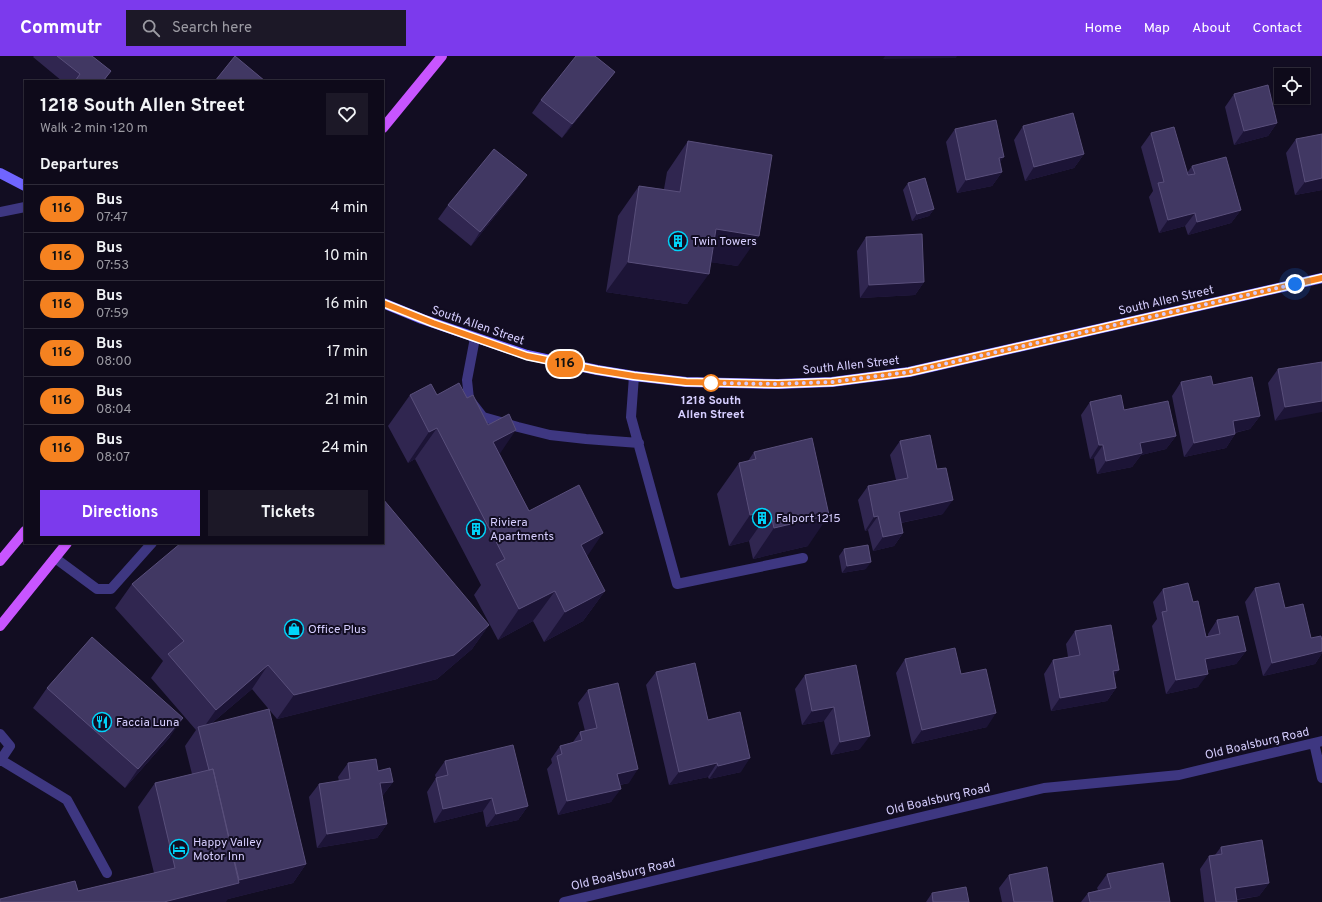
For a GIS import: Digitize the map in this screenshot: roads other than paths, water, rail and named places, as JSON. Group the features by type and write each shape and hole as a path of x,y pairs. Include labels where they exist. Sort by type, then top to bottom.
{"main road":[{"path":"384,127 442,56"},
{"path":"0,562 24,532"},
{"path":"0,626 66,544"}],"street":[{"path":"0,173 24,185"},
{"path":"0,212 24,208"},
{"name":"South Allen Street","path":"384,303 527,356 597,370 686,382 778,384 832,382 909,372 1322,278"},
{"path":"475,338 467,380 469,399 483,417 550,435 639,443"},
{"path":"634,376 631,417 677,584 804,558"},
{"path":"54,558 97,589 111,589 151,544"},
{"path":"0,734 10,746 0,760 67,800 107,873"},
{"path":"1318,742 1322,778"},
{"name":"Old Boalsburg Road","path":"564,902 1044,788 1179,775 1318,742"}],"place":[{"name":"Twin Towers","path":"678,241"},
{"name":"1218 South Allen Street","path":"711,383"},
{"name":"Falport 1215","path":"762,518"},
{"name":"Riviera Apartments","path":"476,529"},
{"name":"Office Plus","path":"294,629"},
{"name":"Faccia Luna","path":"102,722"},
{"name":"Happy Valley Motor Inn","path":"179,849"}]}
